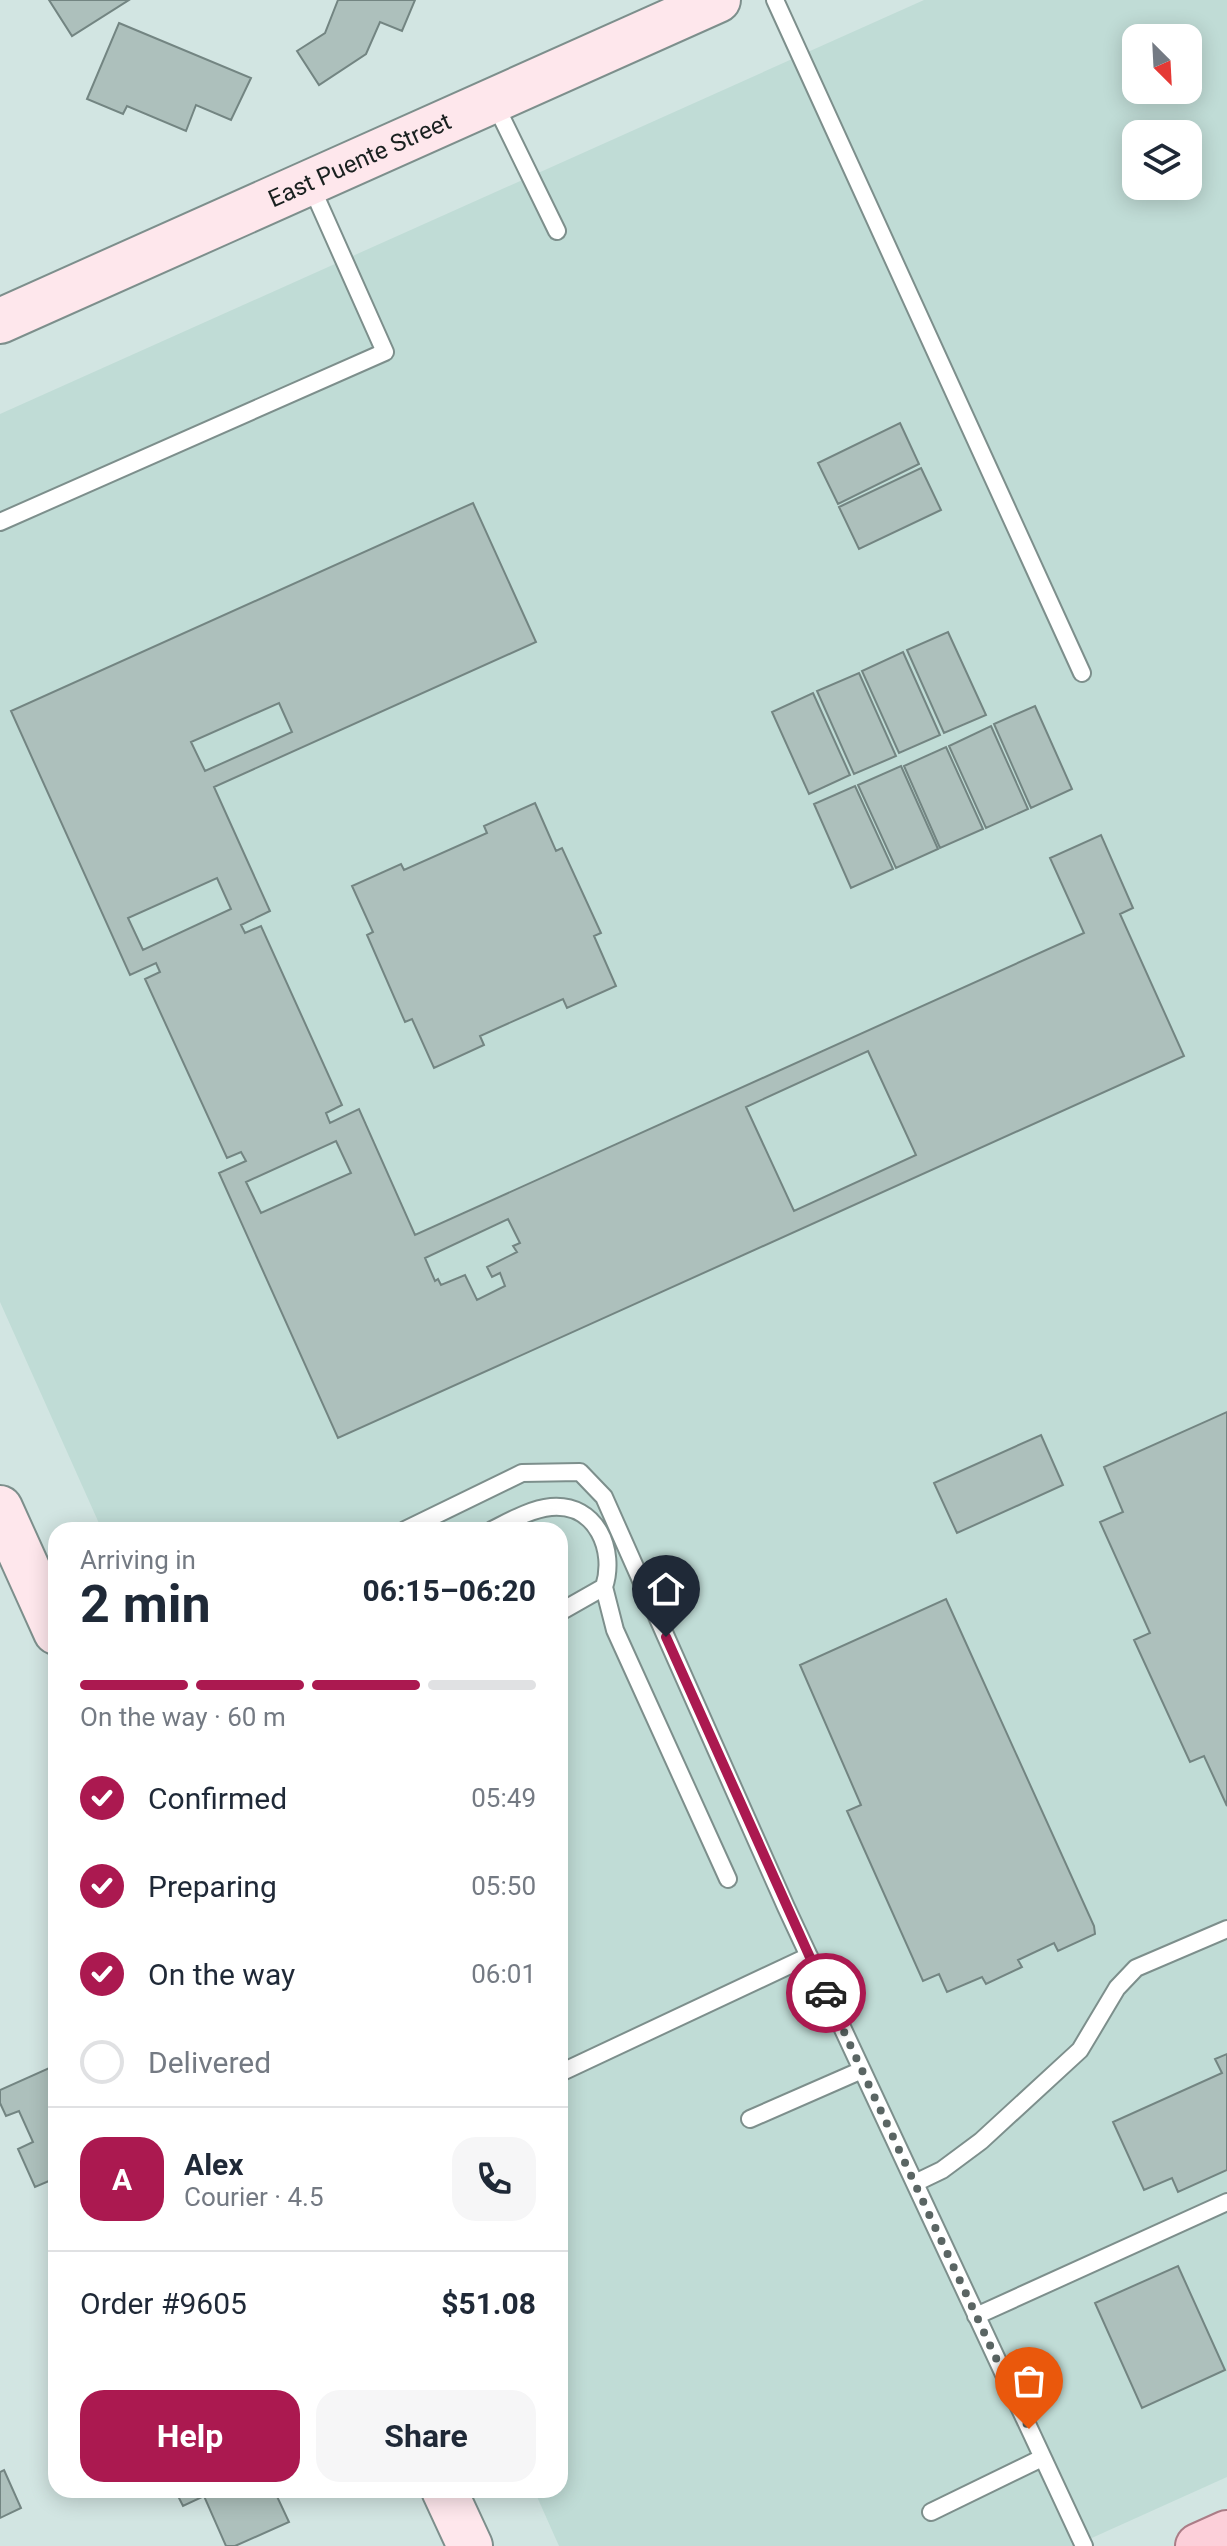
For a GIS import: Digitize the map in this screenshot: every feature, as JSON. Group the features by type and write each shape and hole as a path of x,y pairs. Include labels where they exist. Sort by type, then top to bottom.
{"main road":[{"path":"1198,2546 1227,2533"}],"street":[{"name":"East Puente Street","path":"0,321 718,0"},
{"path":"0,1508 48,1614"},
{"path":"448,2498 470,2546"}],"lane":[{"path":"775,0 1082,673"},
{"path":"493,101 557,231"},
{"path":"0,522 385,352 309,183"},
{"path":"421,1522 522,1473 580,1472 604,1497 809,1956 1084,2546"},
{"path":"513,1522 551,1507 570,1508 596,1525 609,1550 610,1567 604,1587 615,1630 728,1879"},
{"path":"568,1607 604,1587"},
{"path":"915,2183 942,2170 981,2141 1080,2050 1117,1988 1136,1968 1227,1929"},
{"path":"568,2069 809,1956"},
{"path":"750,2119 862,2070"},
{"path":"976,2316 1227,2202"},
{"path":"931,2512 1042,2458"}],"shaded area":[{"path":"924,0 1227,0 1227,2477 1074,2546 559,2546 538,2498 568,2498 568,1522 98,1522 0,1302 0,414"}],"building":[{"path":"49,0 129,0 72,36"},
{"path":"338,0 415,0 402,31 380,22 366,54 319,85 297,51 325,33"},
{"path":"119,23 251,78 231,120 196,105 186,131 127,106 123,114 87,99"},
{"path":"900,423 919,464 838,504 818,463"},
{"path":"921,468 941,510 859,549 839,507"},
{"path":"473,503 536,642 214,787 270,911 241,925 245,933 261,926 342,1105 326,1113 330,1123 359,1109 415,1235 1084,933 1050,858 1101,835 1133,908 1120,914 1184,1056 338,1438 219,1173 246,1161 241,1152 227,1158 145,979 160,972 156,963 130,975 11,711","holes":["279,703 292,732 205,771 191,742","217,878 231,909 143,950 128,918","868,1051 916,1155 794,1211 746,1107","336,1141 351,1173 261,1213 246,1182","508,1219 520,1243 513,1246 517,1252 487,1267 492,1277 500,1273 505,1286 477,1300 465,1275 441,1285 438,1279 435,1281 425,1258"]},
{"path":"948,632 986,715 944,733 907,650"},
{"path":"903,652 940,735 899,753 862,671"},
{"path":"859,673 896,756 854,774 817,691"},
{"path":"813,693 850,775 809,794 772,712"},
{"path":"1035,706 1072,789 1031,808 994,724"},
{"path":"991,726 1028,809 986,828 949,746"},
{"path":"946,747 983,829 940,848 904,766"},
{"path":"901,766 938,849 896,868 858,785"},
{"path":"855,786 893,869 851,888 814,804"},
{"path":"535,803 556,851 562,848 601,933 594,936 616,986 567,1008 563,999 480,1036 484,1045 434,1068 412,1019 405,1022 367,935 373,932 352,886 401,864 404,870 487,833 484,826"},
{"path":"1227,1412 1227,1806 1204,1756 1190,1762 1134,1640 1150,1633 1100,1522 1123,1512 1104,1467"},
{"path":"1041,1435 1063,1485 957,1533 934,1483"},
{"path":"946,1599 1095,1934 1058,1951 1054,1943 1018,1960 1022,1967 986,1984 982,1977 947,1992 939,1974 923,1981 847,1811 861,1805 800,1665"},
{"path":"1227,2054 1227,2170 1178,2192 1172,2178 1144,2190 1113,2122 1222,2073 1215,2059"},
{"path":"48,2069 48,2181 35,2187 18,2149 33,2142 19,2111 6,2116 0,2103 0,2090"},
{"path":"1178,2266 1225,2370 1142,2408 1095,2303"},
{"path":"4,2470 21,2508 0,2518 0,2472"},
{"path":"179,2498 200,2498 183,2506"},
{"path":"205,2498 278,2498 289,2522 235,2546 226,2546"}],"way so far":[{"path":"826,1993 1029,2429"}],"route":[{"path":"666,1637 826,1993"}]}
